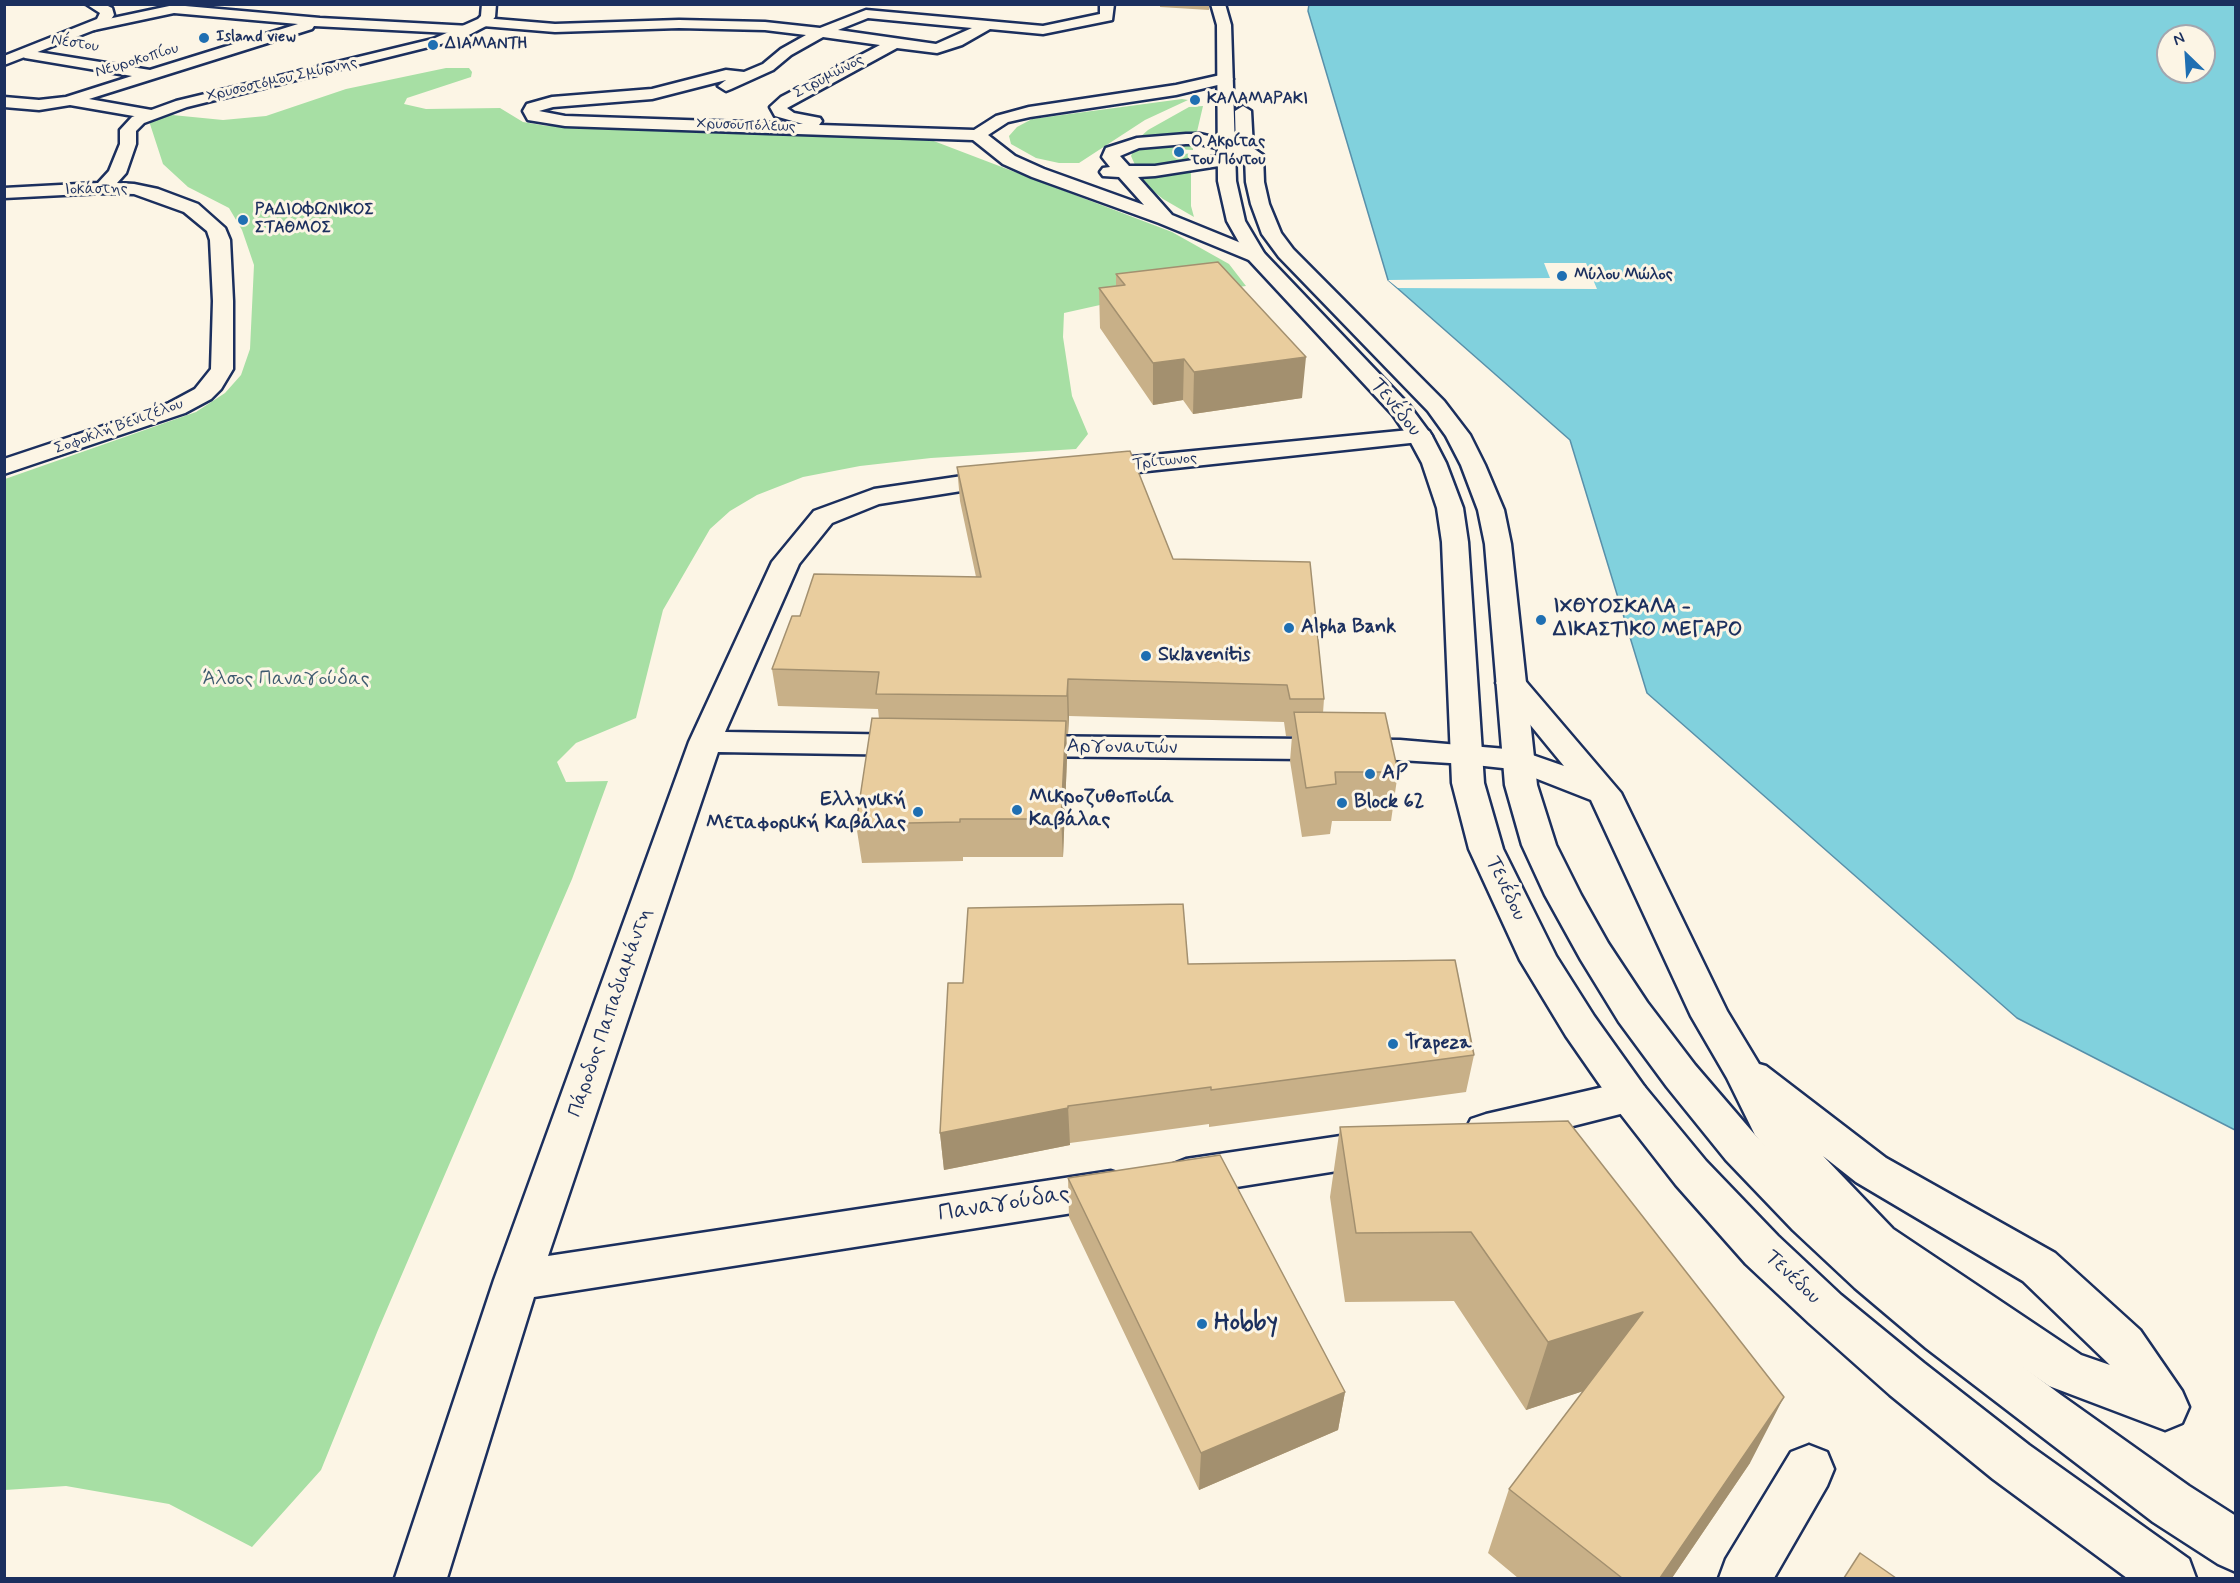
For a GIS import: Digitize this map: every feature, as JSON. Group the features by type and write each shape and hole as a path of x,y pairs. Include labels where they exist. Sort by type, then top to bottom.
{"street":[{"path":"92,4 102,8 108,15 94,26"},
{"path":"4,61 21,48 52,44 94,26 188,4"},
{"path":"174,9 320,22 483,17 581,28 649,24 717,24 821,32 893,44 944,48 986,26 1042,30 1107,17 1107,4"},
{"name":"Τενέδου","path":"1218,4 1224,25 1229,193 1236,221 1256,256 1401,410 1420,436 1434,463 1450,508 1455,542 1468,783 1486,849 1539,960 1580,1026 1630,1097 1691,1173 1762,1250 1825,1309 1907,1379 2011,1462 2126,1549 2170,1578"},
{"path":"483,17 506,9"},
{"name":"Στρυμώνος","path":"706,96 768,68 786,52 821,32 866,14 986,26"},
{"name":"Χρυσοστόμου Σμύρνης","path":"103,188 117,173 124,159 128,130 138,120 151,114 237,90 416,48 456,36 483,17"},
{"name":"Νευροκοπίου","path":"68,101 320,22"},
{"name":"Στρυμώνος","path":"893,44 787,100 778,107 781,113 790,117 898,125 916,127 928,132"},
{"name":"Νέστου","path":"21,48 155,75"},
{"name":"Χρυσουπόλεως","path":"744,77 726,75 652,94 562,100 533,106 531,111 534,117 545,120 977,135"},
{"path":"1225,79 1176,90 1029,112 1002,119 977,135 1009,160 1038,173 1166,219 1256,256"},
{"name":"Τενέδου","path":"1242,90 1250,153 1264,218 1286,253 1436,406 1458,435 1473,465 1491,510 1498,543 1521,785 1539,845 1594,951 1633,1012 1681,1076 1741,1148 1808,1217 1942,1333 2044,1412 2171,1504 2235,1546"},
{"path":"538,94 562,100"},
{"path":"9,104 54,104 68,101 151,114"},
{"path":"687,110 729,125"},
{"path":"1166,219 1111,157 1112,152 1122,147 1178,139 1200,139 1226,152"},
{"path":"1038,173 1155,171 1226,152 1250,153"},
{"name":"Ιοκάστης","path":"4,193 103,188 134,189 152,193 191,208 215,228 222,252 222,369"},
{"name":"Σοφοκλή Βενιζέλου","path":"4,467 177,408 202,394 213,384 222,369"},
{"name":"Τρίτωνος","path":"1068,471 1420,436"},
{"name":"Πάροδος Παπαδιαμάντη","path":"421,1578 517,1280 705,742 786,562 823,517 874,497 1021,476"},
{"path":"1511,683 1604,793 1710,1016 1743,1071 1770,1123 1817,1179 1877,1242 2066,1371 2165,1407 2123,1345 2039,1267 1871,1170 1743,1071"},
{"path":"705,742 942,745"},
{"name":"Αργοναυτών","path":"990,746 1400,750 1466,754 1518,760 1604,793"},
{"name":"Παναγούδας","path":"517,1280 1499,1129 1630,1097"},
{"path":"1744,1578 1809,1469"}],"green space":[{"name":"Άλσος Παναγούδας","path":"446,68 469,68 472,72 471,77 407,98 404,104 426,109 500,108 523,122 547,126 918,135 1172,232 1229,264 1246,286 1100,305 1064,313 1063,337 1072,396 1088,434 1076,449 931,458 860,466 803,477 757,495 730,511 710,529 663,610 636,718 576,743 557,762 566,782 608,781 572,879 378,1330 321,1470 252,1547 169,1504 66,1486 5,1490 5,479 196,412 225,393 241,375 250,349 254,265 242,230 229,208 188,187 163,164 149,121 162,114 223,120 266,116 346,89"},
{"path":"1188,100 1145,120 1079,163 1059,163 1036,158 1011,144 1009,136 1017,127 1032,119"},
{"path":"1203,106 1196,136 1178,134 1139,138 1148,130 1189,107"},
{"path":"1160,144 1193,144 1193,150 1173,149 1175,155 1193,153 1194,160 1136,167 1131,156 1133,151"},
{"path":"1191,170 1191,206 1194,217 1163,199 1132,174"}],"water":[{"path":"1309,4 2235,5 2235,1130 2017,1018 1647,693 1570,440 1388,280 1308,11"}],"pier":[{"path":"1544,263 1586,263 1597,289 1398,288 1388,280 1550,278"}],"building":[{"path":"1218,262 1306,357 1194,372 1184,359 1153,363 1099,288 1125,285 1116,274"},
{"path":"1130,451 1173,559 1310,562 1324,699 1290,699 1287,685 1068,679 1067,696 876,694 879,672 772,669 792,616 800,616 814,574 981,577 957,467"},
{"path":"1294,712 1385,713 1398,772 1335,772 1336,784 1306,788"},
{"path":"872,718 1066,721 1061,819 960,819 960,822 856,824"},
{"path":"1183,904 1188,964 1455,960 1474,1055 1211,1090 1211,1087 1068,1106 1068,1108 940,1133 948,983 963,983 968,908"},
{"path":"1568,1121 1784,1397 1660,1578 1622,1578 1509,1489 1643,1312 1548,1342 1471,1232 1356,1233 1340,1127"},
{"name":"Hobby","path":"1220,1155 1345,1392 1201,1453 1068,1178"},
{"path":"1860,1553 1896,1578 1844,1578"}],"place":[{"name":"Island view","path":"204,38"},
{"name":"ΔΙΑΜΑΝΤΗ","path":"433,45"},
{"name":"ΚΑΛΑΜΑΡΑΚΙ","path":"1195,100"},
{"name":"Ο Ακρίτας του Πόντου","path":"1179,152"},
{"name":"ΡΑΔΙΟΦΩΝΙΚΟΣ ΣΤΑΘΜΟΣ","path":"243,220"},
{"name":"Μύλου Μώλος","path":"1562,276"},
{"name":"ΙΧΘΥΟΣΚΑΛΑ - ΔΙΚΑΣΤΙΚΟ ΜΕΓΑΡΟ","path":"1541,620"},
{"name":"Alpha Bank","path":"1289,628"},
{"name":"Sklavenitis","path":"1146,656"},
{"name":"AP","path":"1370,774"},
{"name":"Block 62","path":"1342,803"},
{"name":"Μικροζυθοποιία Καβάλας","path":"1017,810"},
{"name":"Ελληνική Μεταφορική Καβάλας","path":"918,812"},
{"name":"Trapeza","path":"1393,1044"},
{"name":"Hobby","path":"1202,1324"}]}
